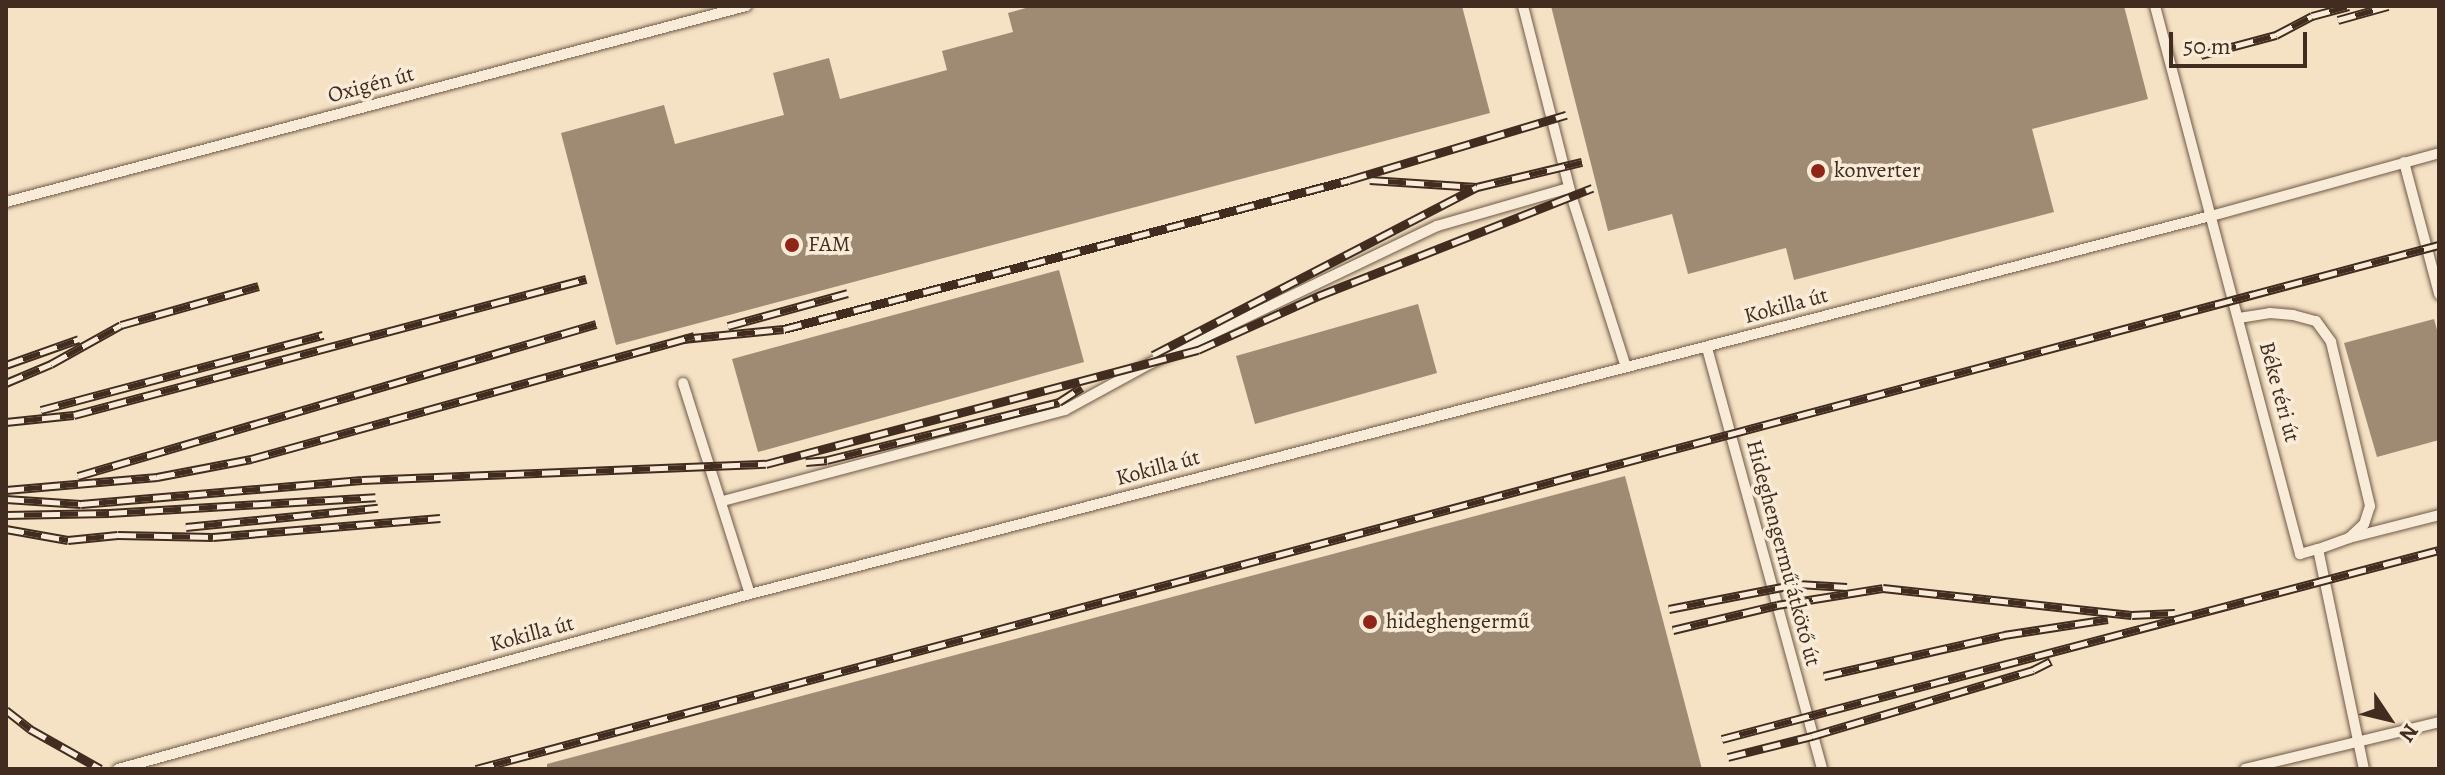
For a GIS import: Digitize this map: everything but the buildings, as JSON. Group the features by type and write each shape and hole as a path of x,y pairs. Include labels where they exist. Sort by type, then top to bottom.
{"lane":[{"name":"Oxigén út","path":"6,202 746,6"},
{"path":"1523,6 1569,188 1626,367"},
{"name":"Béke téri út","path":"2155,6 2300,554 2318,549"},
{"name":"Kokilla út","path":"118,769 750,594 1707,348 2439,153"},
{"path":"2404,162 2439,294"},
{"path":"723,501 1065,410 1151,363 1437,226 1569,188"},
{"path":"2239,318 2270,313 2316,321 2331,342 2370,506 2364,524 2349,538"},
{"name":"Hideghengermű átkötő út","path":"1707,348 1822,769"},
{"path":"683,383 723,501 750,594"},
{"path":"2364,769 2318,549 2439,515"},
{"path":"2245,769 2358,739 2439,722"}],"railway":[{"path":"2201,55 2276,35 2312,16 2349,6"},
{"path":"2338,20 2388,6"},
{"path":"683,339 784,329 1349,180 1566,115"},
{"path":"1370,180 1477,187 1582,162"},
{"path":"1153,355 1477,187"},
{"path":"6,499 81,504 362,480 766,464 1198,350 1318,296 1592,188"},
{"path":"476,769 2439,245"},
{"path":"6,422 74,415 586,279"},
{"path":"6,383 51,364 121,325 259,286"},
{"path":"728,326 848,293"},
{"path":"78,476 596,324"},
{"path":"41,410 323,335"},
{"path":"6,490 157,477 251,459 694,336"},
{"path":"6,365 79,339"},
{"path":"806,462 827,460 1059,402 1082,387"},
{"path":"6,515 109,513 376,497"},
{"path":"186,527 378,508"},
{"path":"6,529 68,540 118,535 213,537 440,518"},
{"path":"1722,739 2439,550"},
{"path":"1669,609 1798,584 1847,587"},
{"path":"1673,630 1777,605 1883,588 2132,615 2175,613"},
{"path":"1824,676 2004,635 2108,619"},
{"path":"1728,757 1812,736 2033,670 2051,661"},
{"path":"6,710 30,729 101,769"}],"place":[{"name":"konverter","path":"1818,171"},
{"name":"FAM","path":"792,245"},
{"name":"hideghengermű","path":"1370,622"}]}
